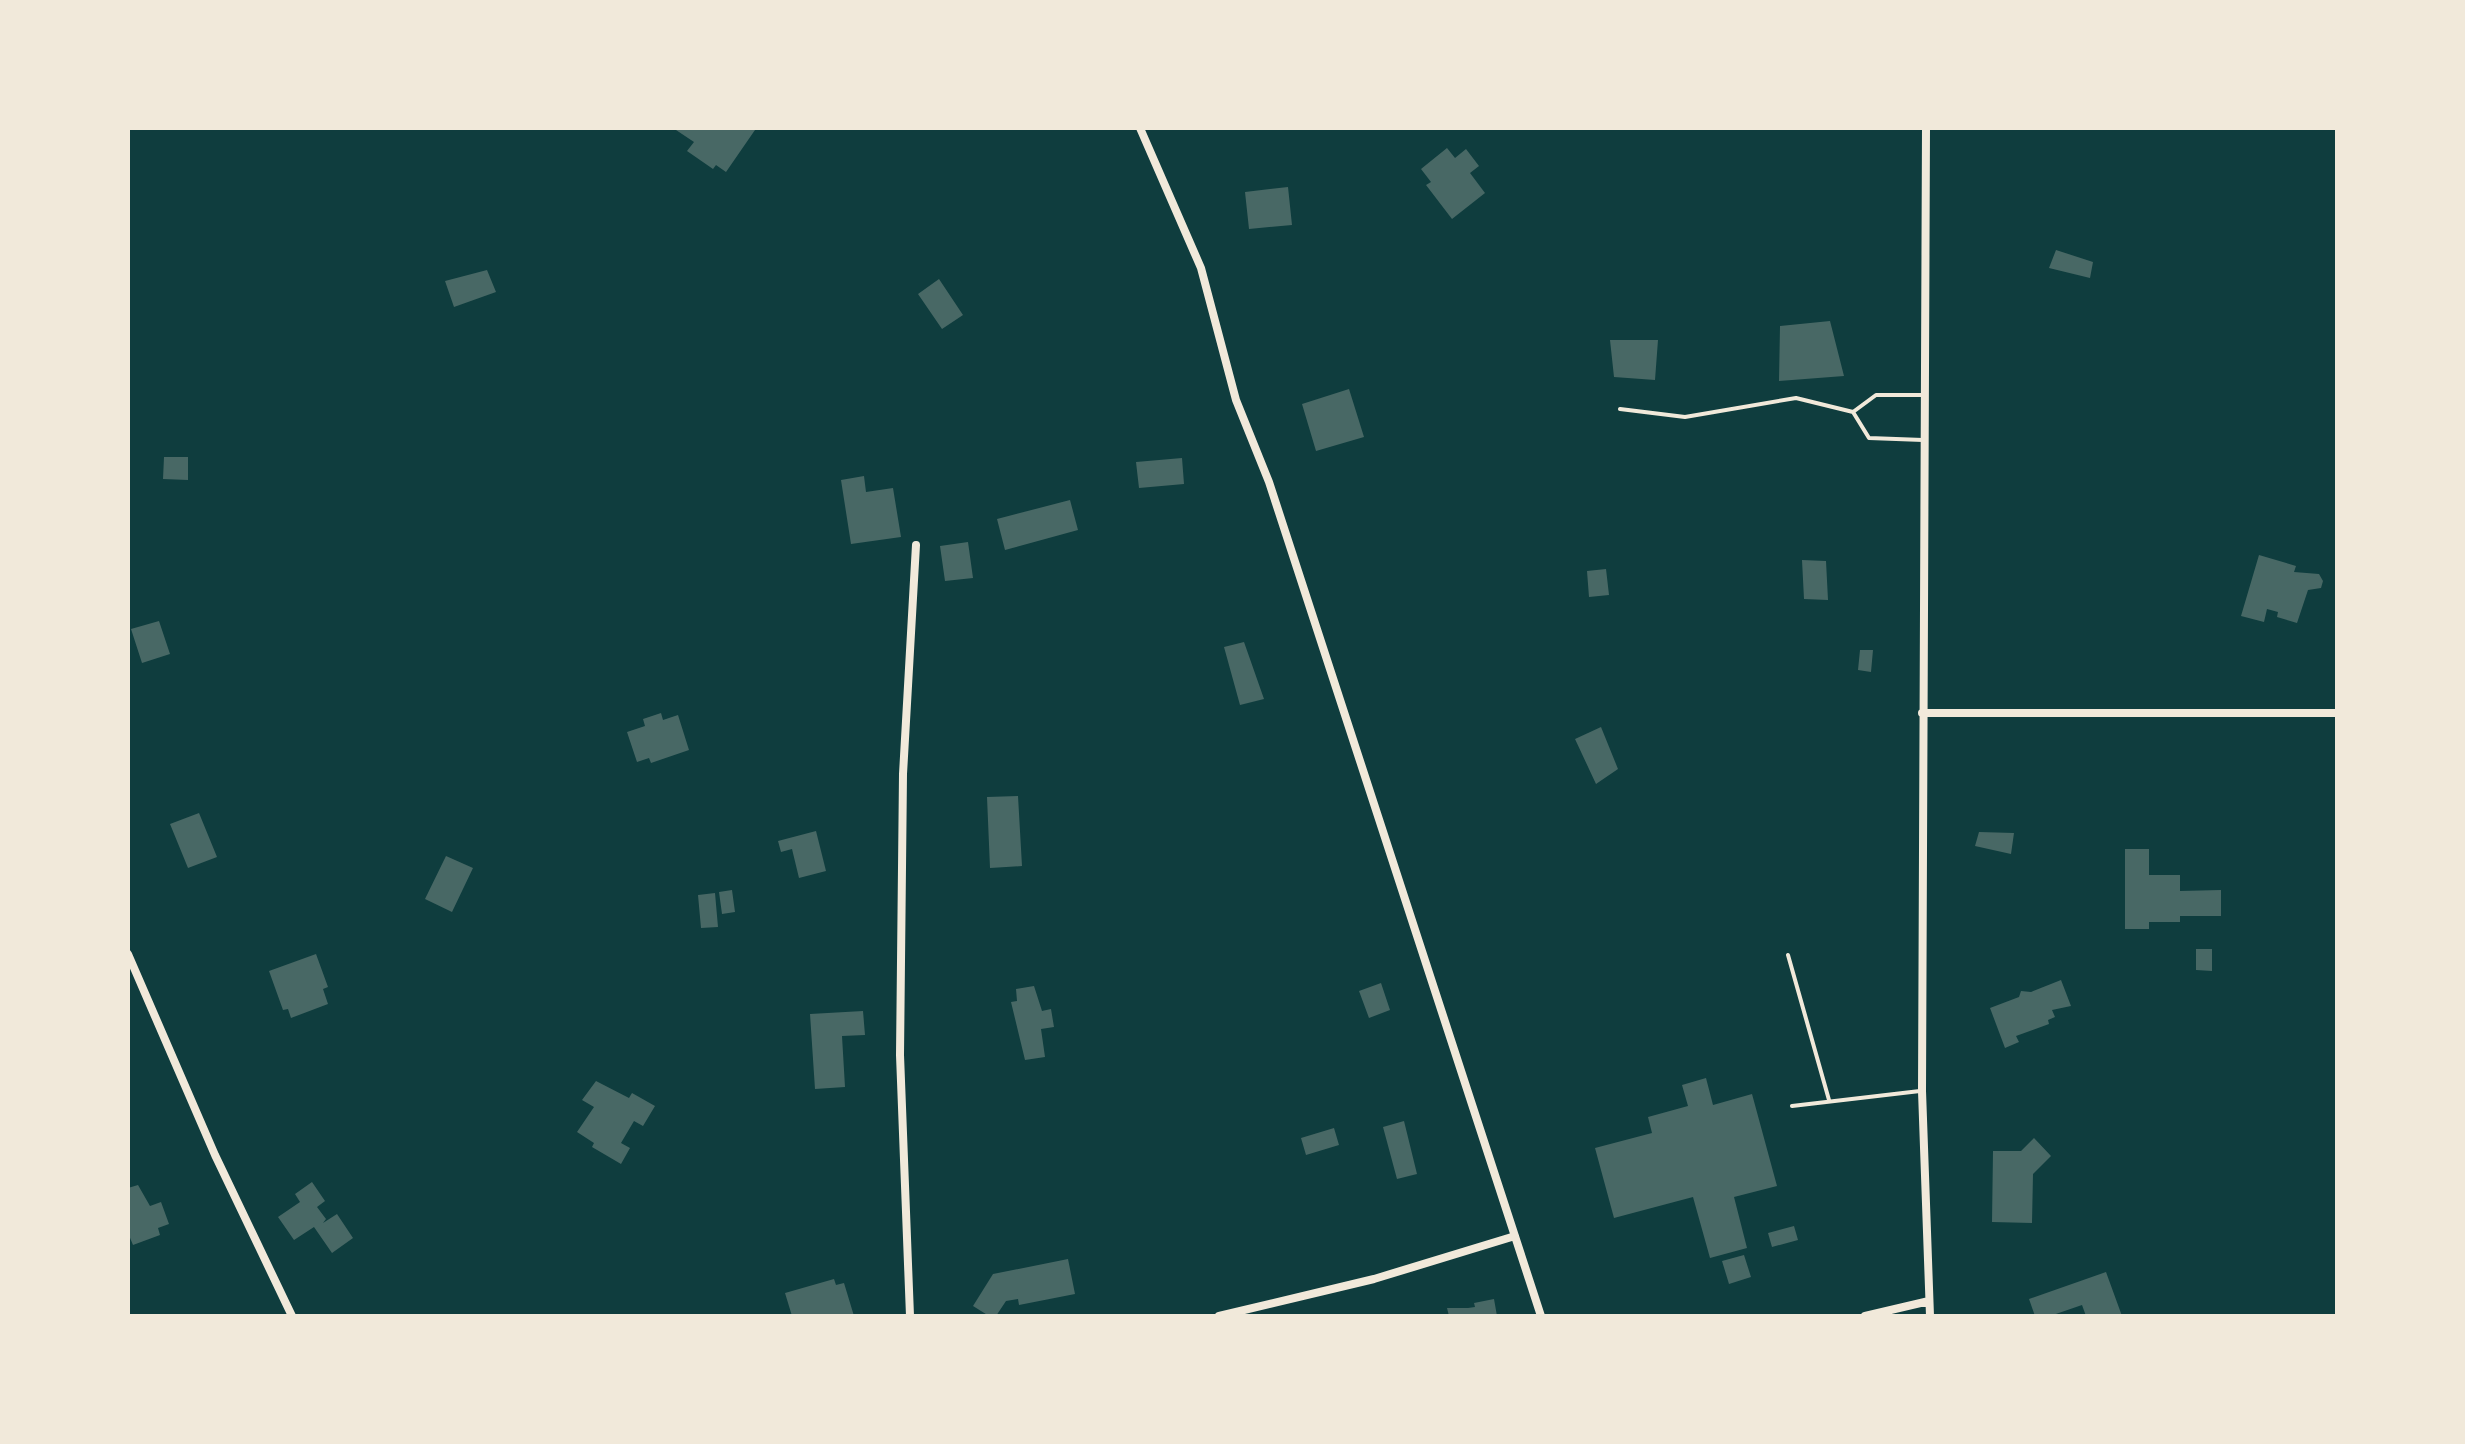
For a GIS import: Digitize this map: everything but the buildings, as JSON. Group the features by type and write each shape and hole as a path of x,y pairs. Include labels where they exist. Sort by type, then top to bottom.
{"street":[{"path":"1140,128 1201,268 1236,400 1269,482 1541,1316"},
{"path":"1926,128 1922,1091 1930,1316"},
{"path":"910,1316 900,1055 903,774 916,545"},
{"path":"1922,713 2337,713"},
{"path":"128,954 220,1168 292,1316"},
{"path":"1219,1316 1374,1279 1515,1236"},
{"path":"1865,1316 1929,1301"}],"lane":[{"path":"1853,412 1876,395 1925,395"},
{"path":"1620,409 1685,417 1796,398 1853,412 1869,438 1925,440"},
{"path":"1788,955 1829,1100"},
{"path":"1792,1106 1922,1091"}]}
